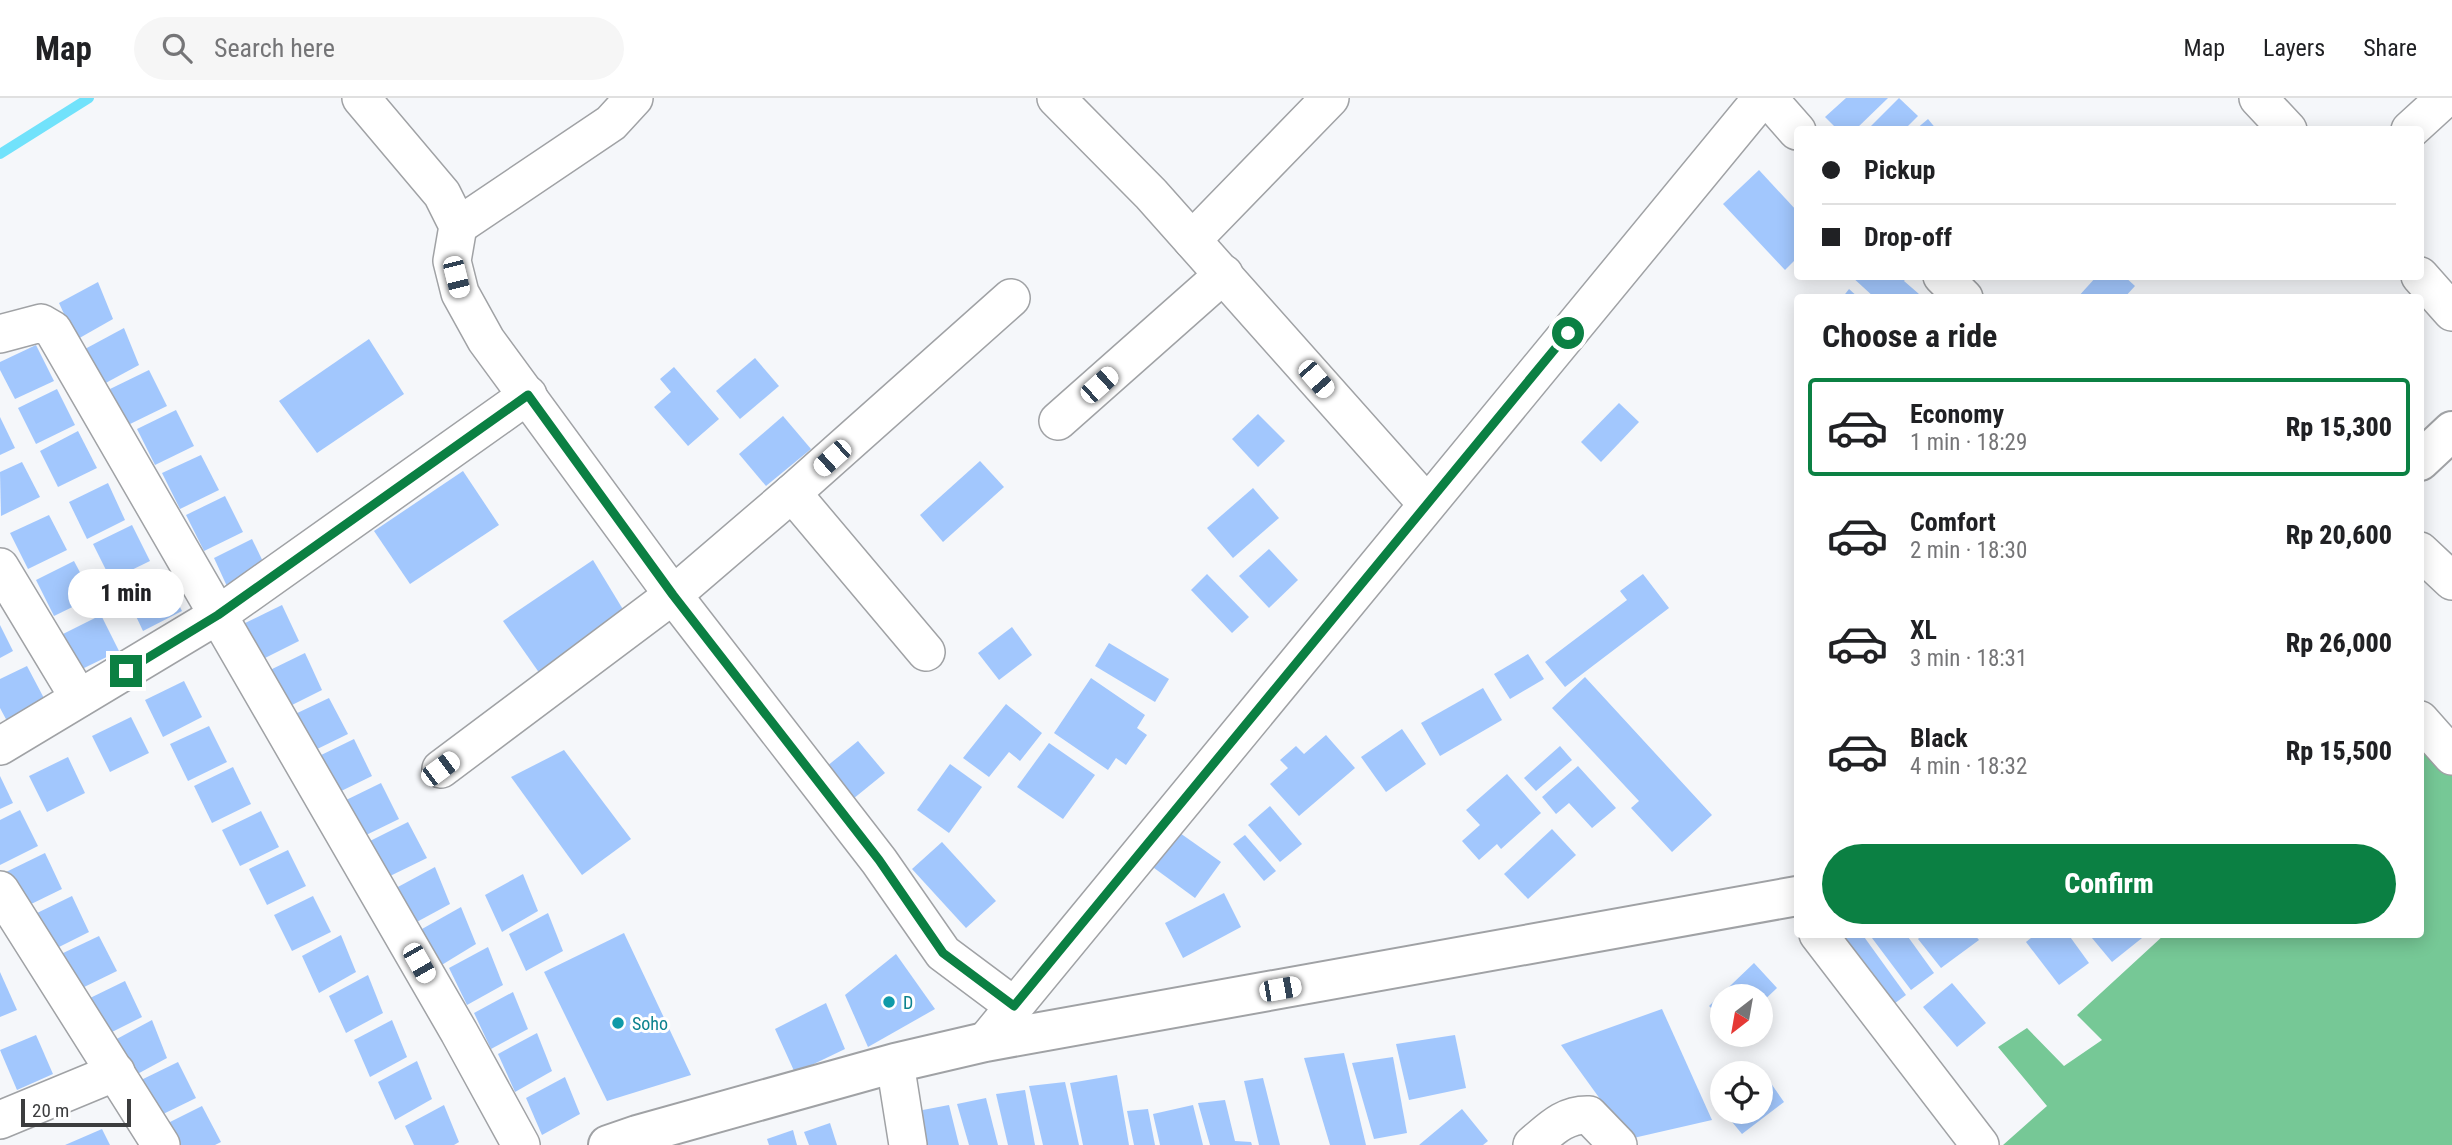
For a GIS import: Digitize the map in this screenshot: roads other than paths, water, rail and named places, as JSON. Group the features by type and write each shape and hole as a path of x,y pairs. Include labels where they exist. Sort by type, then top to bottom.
{"street":[{"path":"361,98 442,194 458,226 452,261 460,293 485,340 673,595 879,860 943,953 1014,1006"},
{"path":"458,226 611,123 634,98"},
{"path":"1056,98 1151,194 1427,504"},
{"path":"1192,240 1330,98"},
{"path":"985,1042 1765,98 1794,128"},
{"path":"2258,98 2284,126"},
{"path":"2414,126 2445,98"},
{"path":"1058,421 1224,274"},
{"path":"1946,280 1960,294"},
{"path":"2424,280 2452,312"},
{"path":"440,769 673,595 792,494 1010,298"},
{"path":"0,334 41,323 53,330 522,1145"},
{"path":"0,746 218,615 528,395"},
{"path":"2424,457 2452,431"},
{"path":"792,494 926,652"},
{"path":"2424,555 2452,581"},
{"path":"0,566 79,698"},
{"path":"2424,724 2452,755"},
{"path":"0,890 12,936 116,1072 161,1145"},
{"path":"608,1145 895,1063 985,1042 1794,900"},
{"path":"1821,938 1979,1145"},
{"path":"895,1063 908,1145"},
{"path":"0,1120 116,1072"},
{"path":"1532,1145 1564,1119 1575,1115 1589,1115 1618,1145"}],"waterway":[{"path":"0,154 89,98"}],"place":[{"name":"D","path":"889,1002"},
{"name":"Soho","path":"618,1023"}]}
